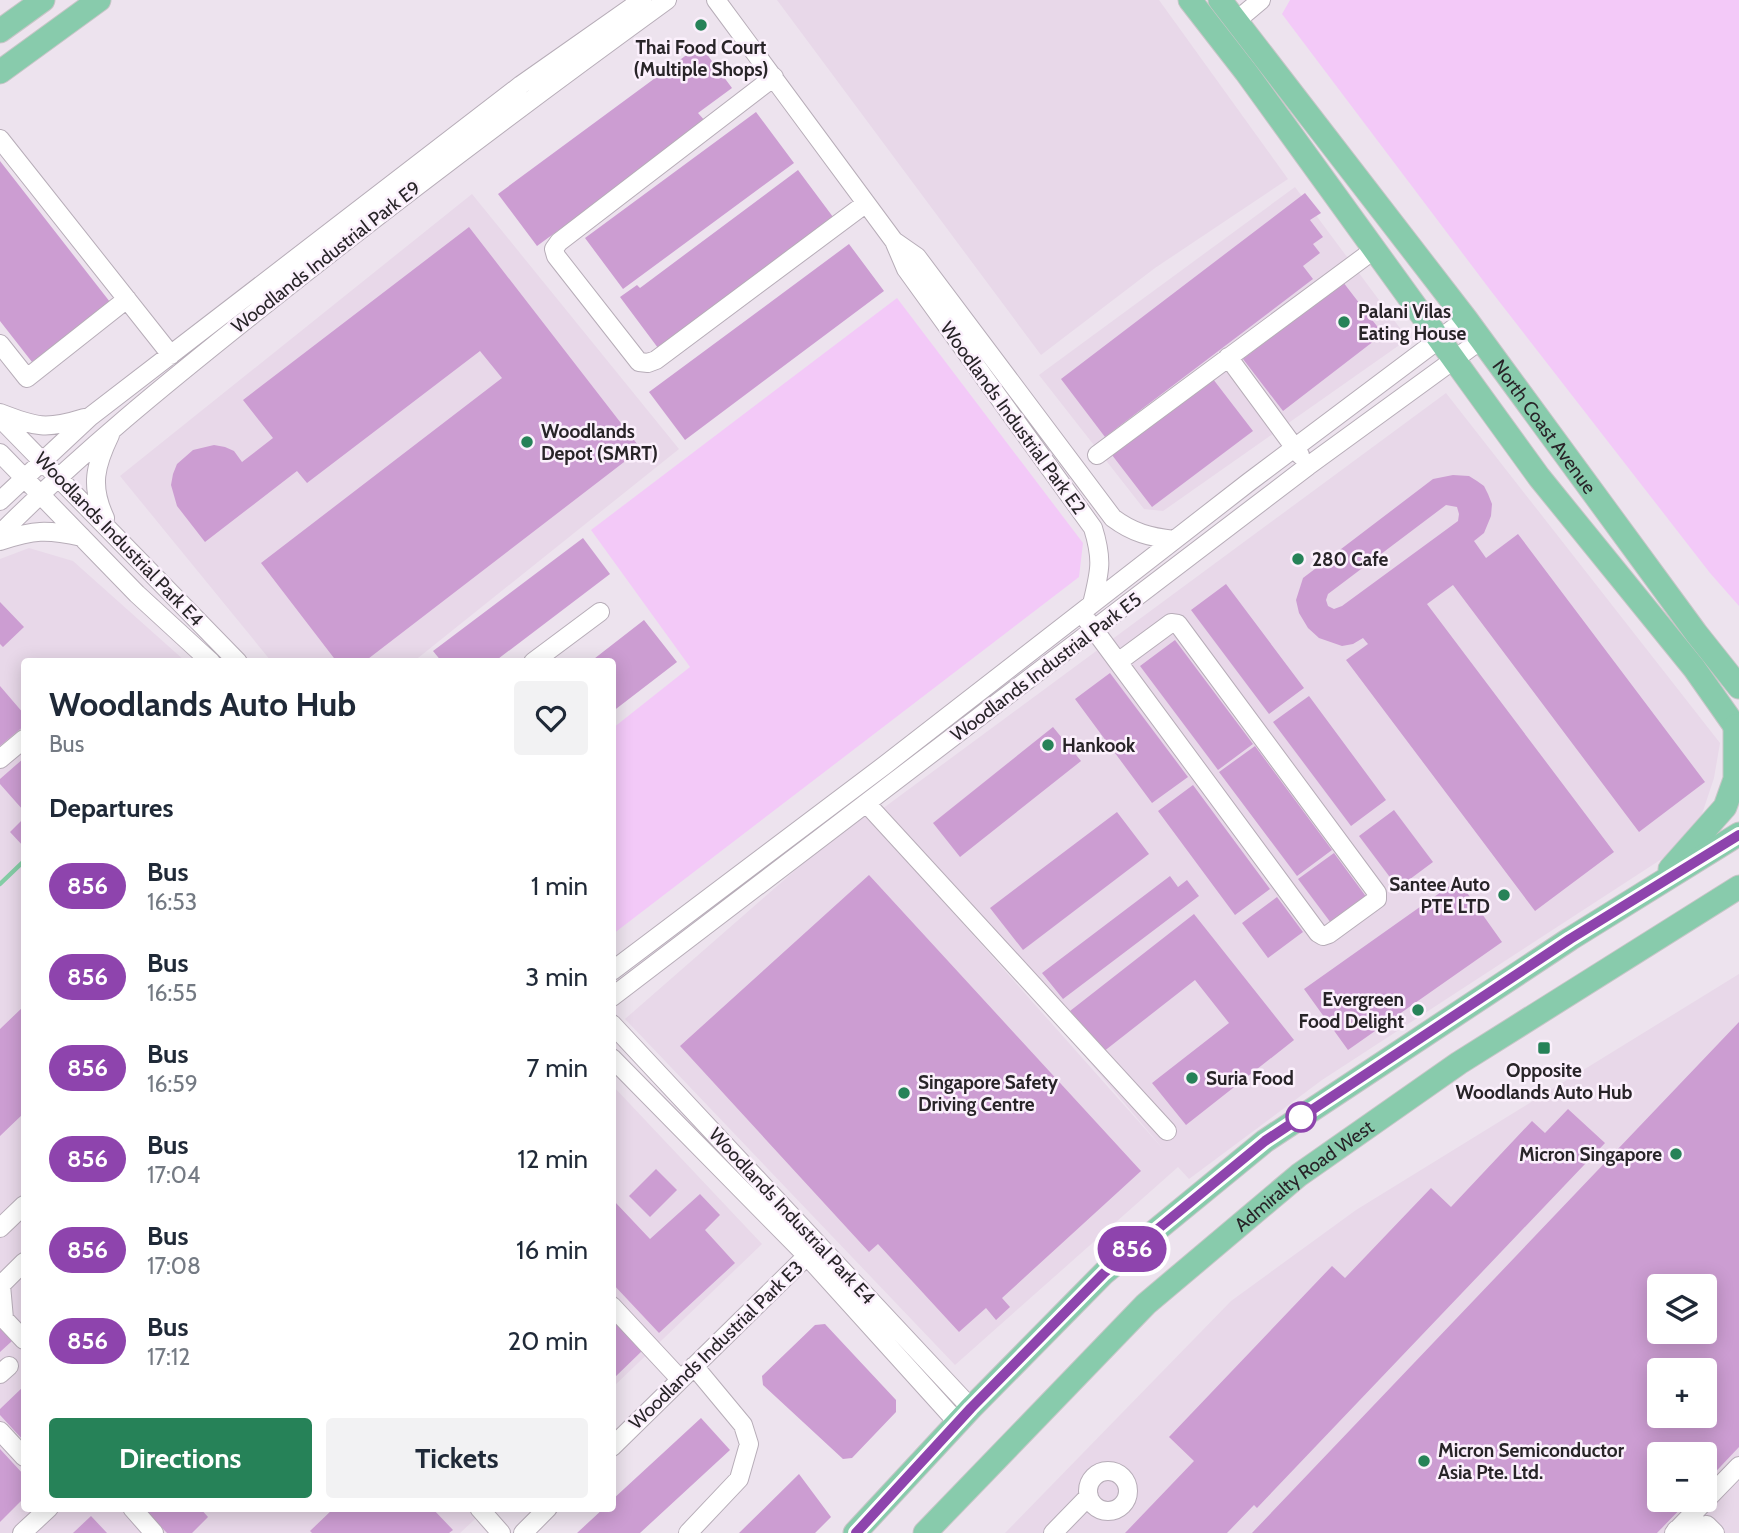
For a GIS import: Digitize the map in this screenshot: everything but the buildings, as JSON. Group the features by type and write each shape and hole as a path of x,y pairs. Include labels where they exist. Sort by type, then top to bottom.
{"main road":[{"path":"0,31 43,0"},
{"path":"0,72 99,0"},
{"name":"North Coast Avenue","path":"1189,0 1254,83 1539,477 1694,668 1737,729"},
{"name":"North Coast Avenue","path":"1220,0 1235,10 1696,633 1739,687"},
{"path":"1653,887 1725,807 1735,779 1737,729"},
{"path":"855,1533 964,1415 1104,1273 1265,1141 1570,939 1739,835"},
{"name":"Admiralty Road West","path":"925,1533 1146,1304 1299,1175 1459,1063 1734,893"}],"street":[{"name":"Woodlands Industrial Park E9","path":"0,534 39,494 192,361 244,310 521,85 642,0"},
{"name":"Woodlands Industrial Park E9","path":"0,501 91,416 172,355 244,310 667,0"},
{"name":"Woodlands Industrial Park E2","path":"716,0 894,241 906,269 1093,528 1100,553 1100,574 1086,608"},
{"path":"1235,10 1261,0"},
{"path":"774,77 559,242 554,248 556,256 639,362 648,363 656,360 865,204"},
{"path":"0,139 172,355"},
{"name":"Woodlands Industrial Park E2","path":"894,241 917,257 1113,518 1129,531 1174,540"},
{"path":"1097,455 1375,249"},
{"path":"0,344 27,378 127,299"},
{"name":"Woodlands Industrial Park E5","path":"616,968 885,765 1249,482 1466,319"},
{"name":"Woodlands Industrial Park E5","path":"616,994 1308,466 1481,340"},
{"path":"1228,357 1308,466"},
{"path":"0,415 30,425 52,427 91,416"},
{"name":"Woodlands Industrial Park E4","path":"0,415 234,658"},
{"path":"111,530 97,502 95,482 98,463 113,429"},
{"name":"Woodlands Industrial Park E4","path":"0,453 137,594 207,658"},
{"path":"1249,482 1263,501"},
{"path":"0,541 25,533 53,530 82,537"},
{"path":"1086,608 1094,630 1321,935 1329,934 1377,899 1377,893 1178,624 1171,623 1118,662"},
{"path":"538,658 600,612"},
{"path":"0,759 21,742"},
{"path":"867,804 1167,1130"},
{"name":"Woodlands Industrial Park E4","path":"616,1028 760,1181 813,1250 964,1415"},
{"path":"616,1056 630,1043"},
{"name":"Woodlands Industrial Park E4","path":"616,1062 746,1194 813,1250"},
{"path":"692,1140 707,1125"},
{"path":"746,1194 760,1181"},
{"path":"0,1228 21,1208"},
{"name":"Woodlands Industrial Park E3","path":"616,1443 813,1250"},
{"path":"21,1265 1,1285 4,1319 21,1337"},
{"path":"616,1310 743,1425 749,1444 739,1479 688,1533"},
{"path":"0,1431 21,1454"},
{"path":"1675,1532 1739,1466"},
{"path":"1053,1533 1089,1496"},
{"path":"22,1533 45,1512"},
{"path":"136,1512 154,1533"},
{"path":"483,1512 501,1533"},
{"path":"523,1533 544,1512"},
{"path":"1675,1532 1707,1525 1715,1533"}],"shaded area":[{"path":"777,0 1159,0 1288,179 1155,268 1041,355"},
{"path":"1290,0 1739,0 1739,606 1710,573 1491,291 1282,14"},
{"path":"1295,187 1408,339 1163,511 1144,509 1039,375"},
{"name":"Woodlands Depot (SMRT)","path":"472,194 679,449 418,658 269,658 120,476"},
{"path":"897,298 1083,543 1079,577 616,932 616,726 690,667 591,530"},
{"path":"1446,393 1720,743 1714,778 1694,838 1322,1080 1189,1179 1178,1167 955,1365 625,1019 863,811 1164,1150 878,812"},
{"path":"29,548 73,561 182,658 21,658 21,1512 483,1512 460,1533 0,1533 0,559"},
{"path":"1739,974 1739,1533 1005,1533 1231,1301 1356,1210"},
{"path":"616,1089 762,1244 616,1384"}],"waterway":[{"path":"0,884 21,864"}],"bus line":[{"name":"856","path":"856,1533 971,1408 1104,1273 1265,1141 1570,939 1739,835"}],"place":[{"name":"Thai Food Court (Multiple Shops)","path":"701,25"},
{"name":"Palani Vilas Eating House","path":"1344,322"},
{"name":"Woodlands Depot (SMRT)","path":"527,442"},
{"name":"280 Cafe","path":"1298,559"},
{"name":"Hankook","path":"1048,745"},
{"name":"Santee Auto PTE LTD","path":"1504,895"},
{"name":"Evergreen Food Delight","path":"1418,1010"},
{"name":"Opposite Woodlands Auto Hub","path":"1544,1048"},
{"name":"Suria Food","path":"1192,1078"},
{"name":"Singapore Safety Driving Centre","path":"904,1093"},
{"name":"Micron Singapore","path":"1676,1154"},
{"name":"Micron Semiconductor Asia Pte. Ltd.","path":"1424,1461"}]}
